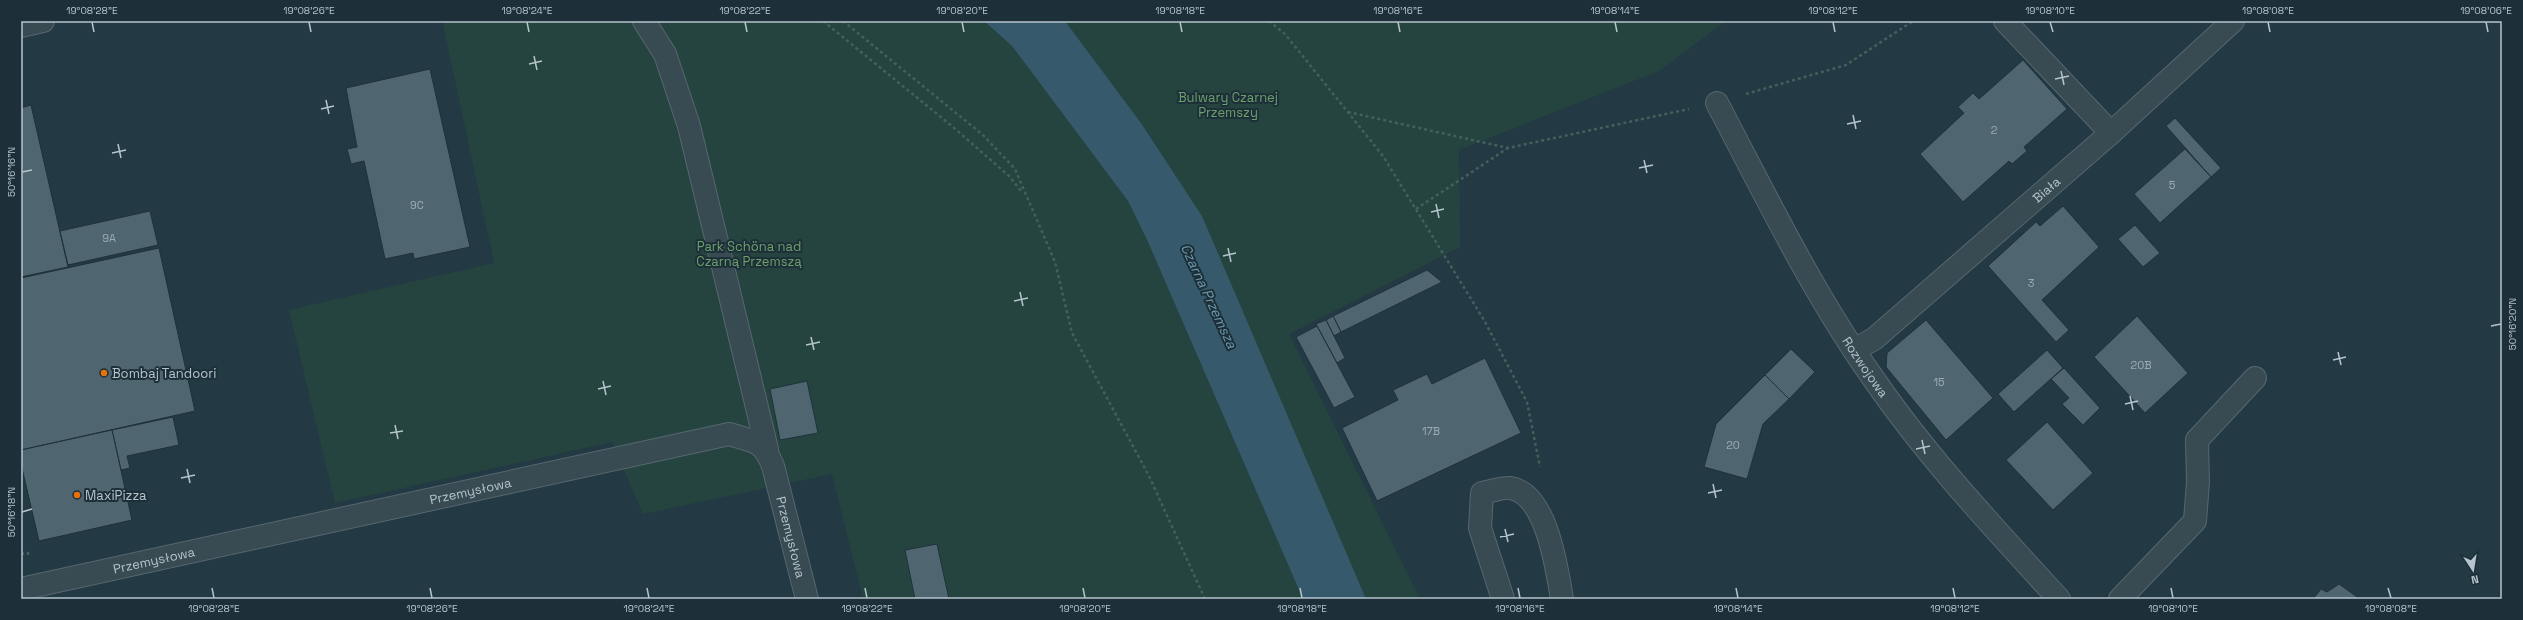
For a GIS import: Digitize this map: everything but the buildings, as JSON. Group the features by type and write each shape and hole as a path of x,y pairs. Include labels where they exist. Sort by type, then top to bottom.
{"street":[{"path":"21,26 43,21"},
{"path":"644,21 665,54 689,126 767,450"},
{"path":"2005,21 2111,133"},
{"name":"Biała","path":"1854,350 1874,339 2111,133 2233,21"},
{"name":"Rozwojowa","path":"1717,103 1817,290 1854,350 1923,446 1985,519 2059,599"},
{"path":"2120,599 2195,521 2198,482 2197,440 2255,378"},
{"name":"Przemysłowa","path":"21,589 729,434 756,442 767,450 773,466 807,599"},
{"path":"1503,599 1480,528 1482,493 1510,488 1529,498 1548,531 1562,599"}],"path":[{"path":"823,21 954,127 1009,176 1024,195"},
{"path":"843,21 995,146 1015,169 1024,195 1058,270 1072,333 1150,476 1205,599"},
{"path":"1269,21 1285,34 1383,156 1484,320 1527,402 1541,473"},
{"path":"1416,209 1508,148 1717,103 1846,65 1912,21"},
{"path":"1348,111 1508,148"}],"green space":[{"name":"Park Schöna nad Czarną Przemszą","path":"445,21 984,21 1012,46 1128,201 1148,242 1303,599 863,599 832,474 643,514 612,442 335,503 289,310 494,263 443,24"},
{"name":"Bulwary Czarnej Przemszy","path":"1065,21 1726,21 1659,71 1459,150 1460,247 1289,334 1420,599 1364,599 1202,216 1141,123"}],"water":[{"name":"Czarna Przemsza","path":"984,21 1065,21 1141,123 1202,216 1366,599 1303,599 1148,242 1128,201 1012,46"}],"place":[{"name":"Bombaj Tandoori","path":"104,373"},
{"name":"MaxiPizza","path":"77,495"}]}
